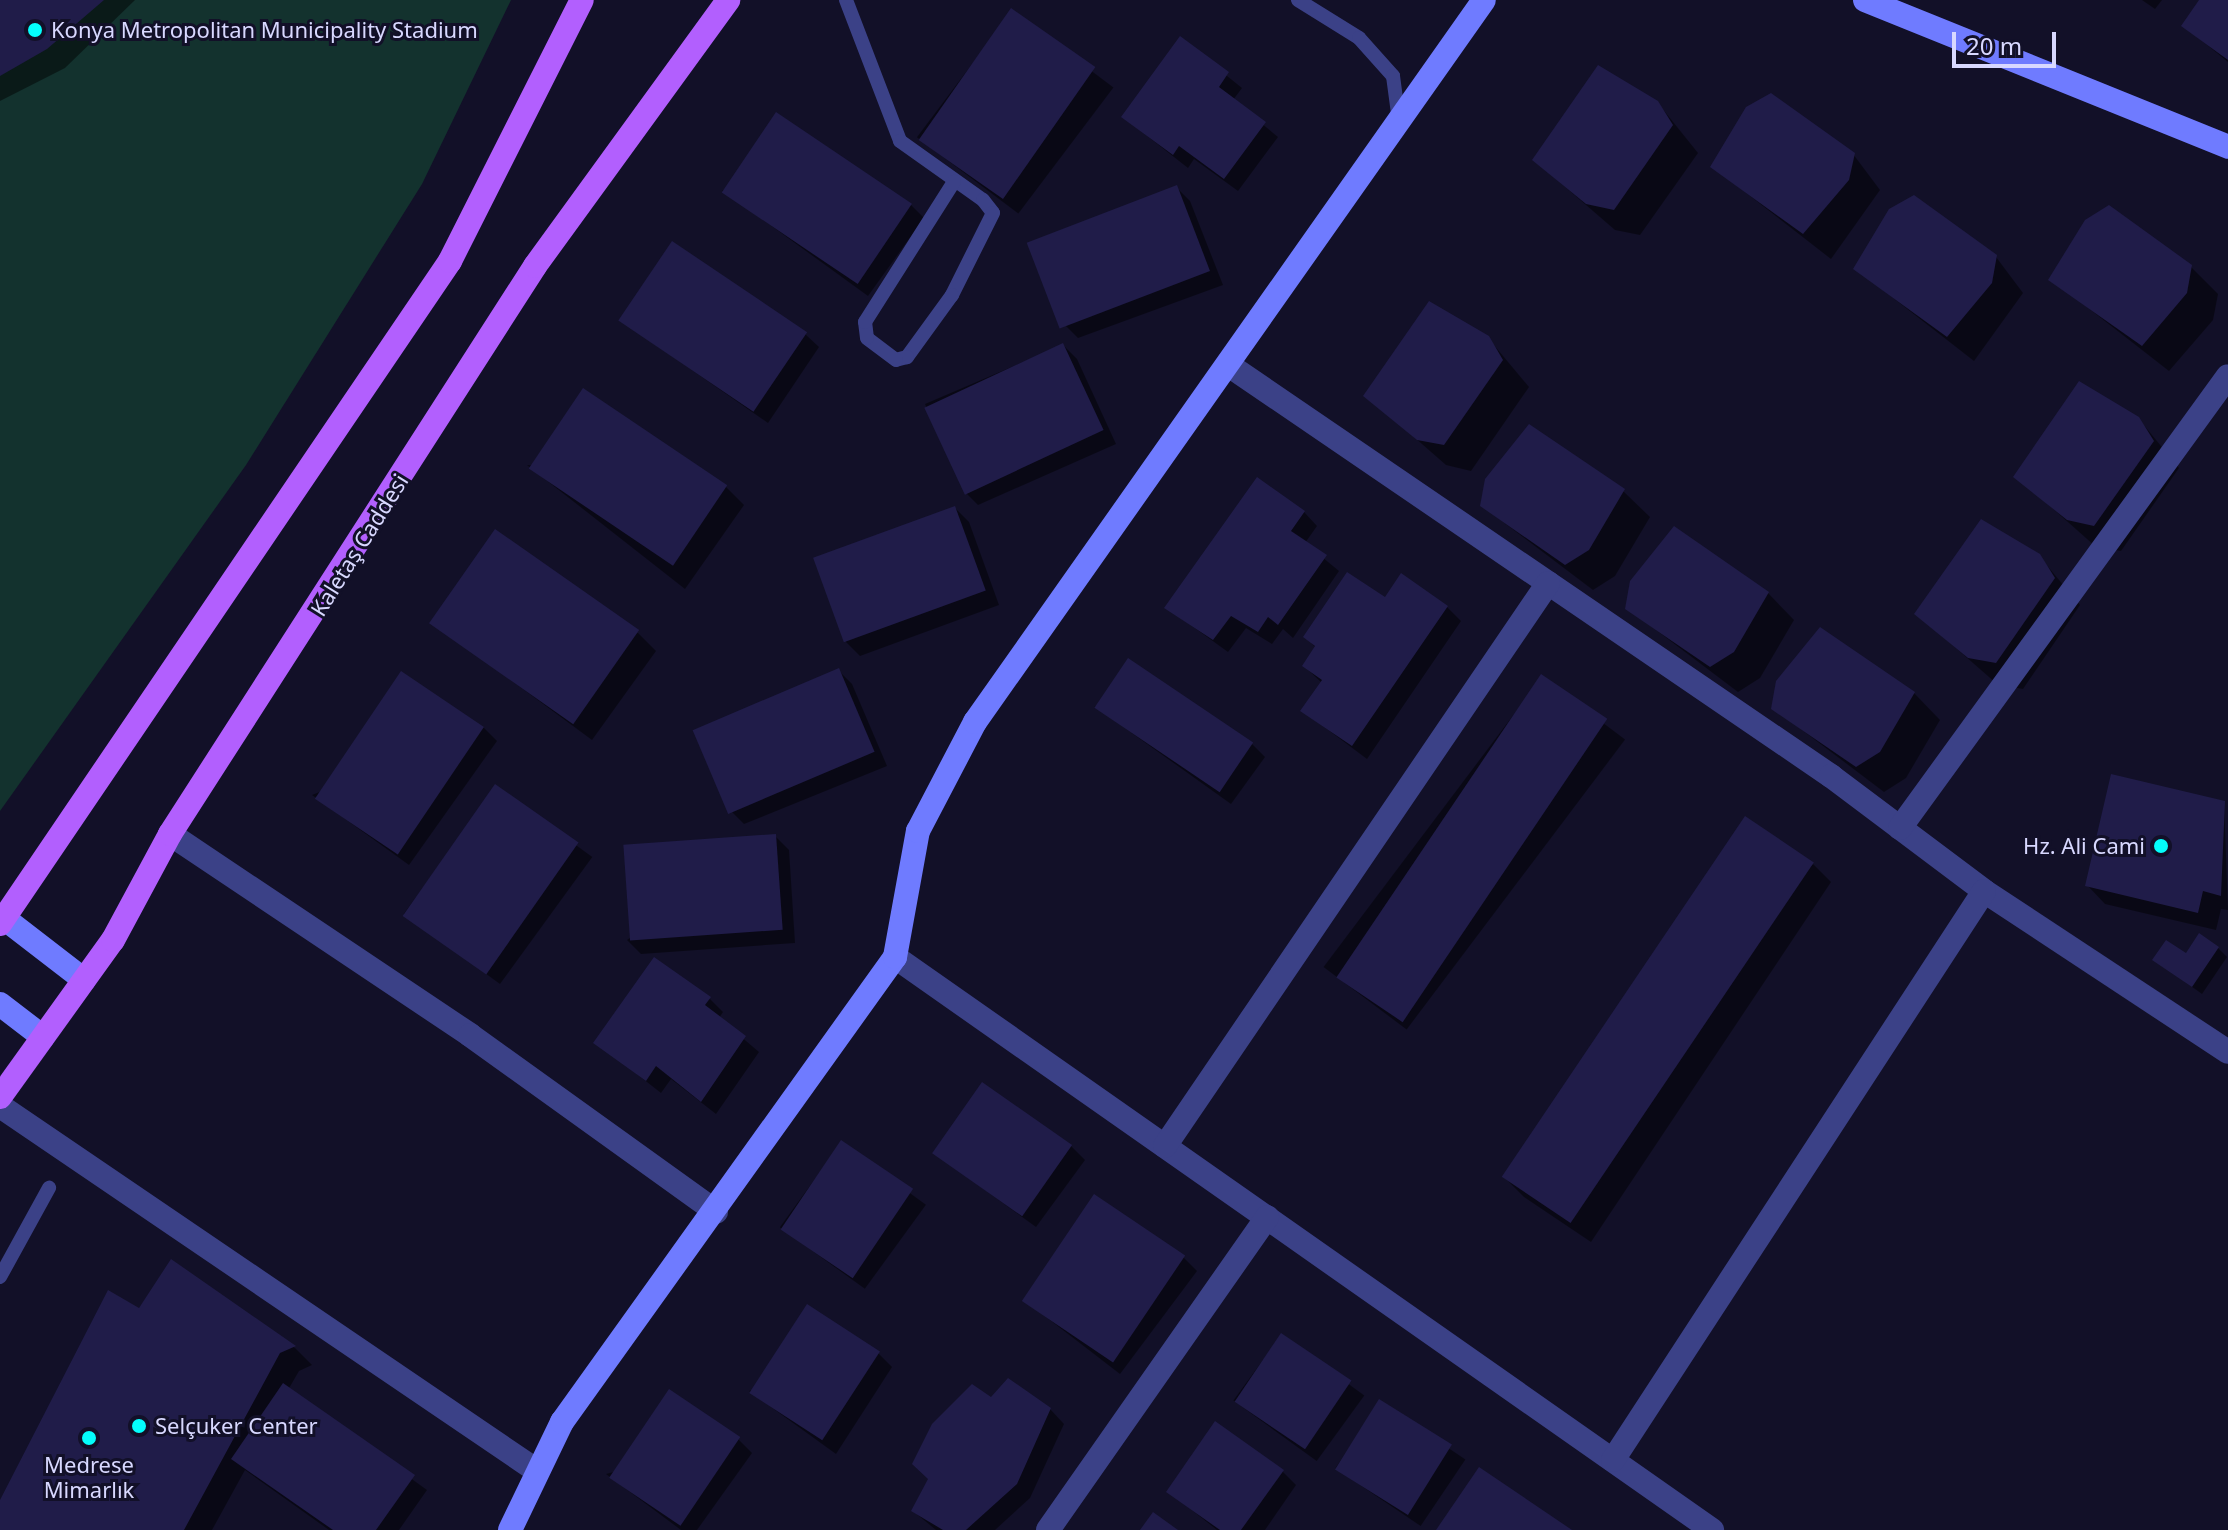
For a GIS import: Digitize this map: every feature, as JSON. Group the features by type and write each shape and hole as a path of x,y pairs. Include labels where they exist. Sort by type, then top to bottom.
{"main road":[{"path":"2,919 450,261 582,0"},
{"name":"Kaletaş Caddesi","path":"0,1097 84,980 170,834 535,266 728,0"}],"street":[{"path":"510,1530 562,1422 716,1212 895,957 918,831 975,722 1230,366 1484,0"},
{"path":"1865,0 2228,147"},
{"path":"1230,366 1900,828 1984,891 2228,1052"},
{"path":"1900,828 2228,376"},
{"path":"1165,1146 1548,583"},
{"path":"170,834 470,1035 716,1212"},
{"path":"1613,1460 1984,891"},
{"path":"2,919 84,980"},
{"path":"895,957 1613,1460 1701,1527"},
{"path":"0,1004 43,1037"},
{"path":"0,1106 537,1471"},
{"path":"1048,1530 1267,1217"}],"lane":[{"path":"846,0 900,141 954,182 993,213 987,235 907,357 896,360 867,338 865,322 954,182"},
{"path":"1298,0 1359,38 1393,76 1399,123"},
{"path":"0,1277 49,1188"}],"green space":[{"path":"0,0 511,0 422,184 246,465 0,811"}],"building":[{"name":"Konya Metropolitan Municipality Stadium","path":"0,0 104,0 47,49 0,76"},
{"path":"2199,0 2228,0 2228,60 2181,26"},
{"path":"1011,8 1095,67 1003,199 919,140"},
{"path":"1180,36 1229,72 1219,87 1266,122 1224,179 1179,146 1173,155 1121,117"},
{"path":"1598,65 1658,101 1673,125 1614,210 1586,204 1532,160"},
{"path":"1771,93 1855,153 1849,180 1803,234 1710,167 1746,107"},
{"path":"776,112 912,204 858,284 722,192"},
{"path":"1177,185 1210,271 1060,329 1027,243"},
{"path":"1914,195 1997,255 1992,283 1947,337 1853,269 1889,209"},
{"path":"2109,205 2192,265 2187,293 2142,346 2048,280 2085,220"},
{"path":"672,241 807,332 753,412 618,321"},
{"path":"1429,301 1489,336 1503,360 1444,445 1417,440 1363,396"},
{"path":"1063,343 1104,430 965,495 924,408"},
{"path":"2079,381 2139,417 2154,441 2094,526 2067,520 2013,477"},
{"path":"583,388 727,485 673,566 529,468"},
{"path":"1529,424 1625,489 1589,550 1565,565 1480,506 1485,479"},
{"path":"1257,477 1305,511 1291,531 1327,555 1278,625 1268,617 1258,632 1231,616 1213,640 1164,608"},
{"path":"955,506 986,591 844,642 813,558"},
{"path":"1981,519 2040,554 2055,578 1996,663 1968,658 1914,614"},
{"path":"1674,526 1769,592 1734,652 1710,667 1625,609 1630,581"},
{"path":"495,529 639,630 573,724 429,623"},
{"path":"1347,572 1385,597 1401,573 1448,606 1352,746 1300,711 1322,680 1302,666 1315,646 1303,637"},
{"path":"1820,627 1915,692 1880,752 1856,767 1771,709 1776,681"},
{"path":"1128,658 1253,742 1220,792 1094,708"},
{"path":"839,668 875,752 728,814 693,730"},
{"path":"401,671 484,727 398,855 315,799"},
{"path":"1541,674 1607,719 1403,1022 1336,977"},
{"name":"Hz. Ali Cami","path":"2111,774 2225,801 2221,896 2203,891 2198,913 2085,886"},
{"path":"495,784 579,843 486,974 403,916"},
{"path":"1745,816 1814,862 1571,1223 1502,1177"},
{"path":"776,834 783,930 630,940 623,845"},
{"path":"2199,933 2219,947 2192,987 2152,960 2166,940 2186,953"},
{"path":"654,957 711,997 705,1005 746,1036 701,1102 656,1066 646,1081 593,1043"},
{"path":"982,1082 1072,1145 1022,1216 932,1153"},
{"path":"841,1140 913,1189 853,1278 781,1230"},
{"path":"1094,1194 1185,1256 1113,1362 1022,1301"},
{"name":"Selçuker Center","path":"171,1259 296,1346 280,1353 184,1530 0,1530 0,1500 108,1290 139,1308"},
{"path":"807,1304 880,1351 822,1440 749,1393"},
{"path":"1281,1333 1351,1381 1305,1449 1235,1402"},
{"path":"1008,1378 1051,1408 1017,1484 966,1530 943,1530 911,1511 928,1479 912,1464 932,1424 972,1384 991,1397"},
{"path":"283,1383 415,1475 376,1530 333,1530 231,1459"},
{"path":"669,1389 740,1437 680,1526 609,1478"},
{"path":"1379,1399 1452,1445 1408,1515 1335,1469"},
{"path":"1215,1421 1284,1470 1241,1530 1220,1530 1166,1492"},
{"path":"1479,1467 1572,1530 1436,1530"},
{"path":"1153,1512 1178,1530 1140,1530"}],"place":[{"name":"Konya Metropolitan Municipality Stadium","path":"35,30"},
{"name":"Hz. Ali Cami","path":"2161,846"},
{"name":"Selçuker Center","path":"139,1426"},
{"name":"Medrese Mimarlık","path":"89,1438"}]}
